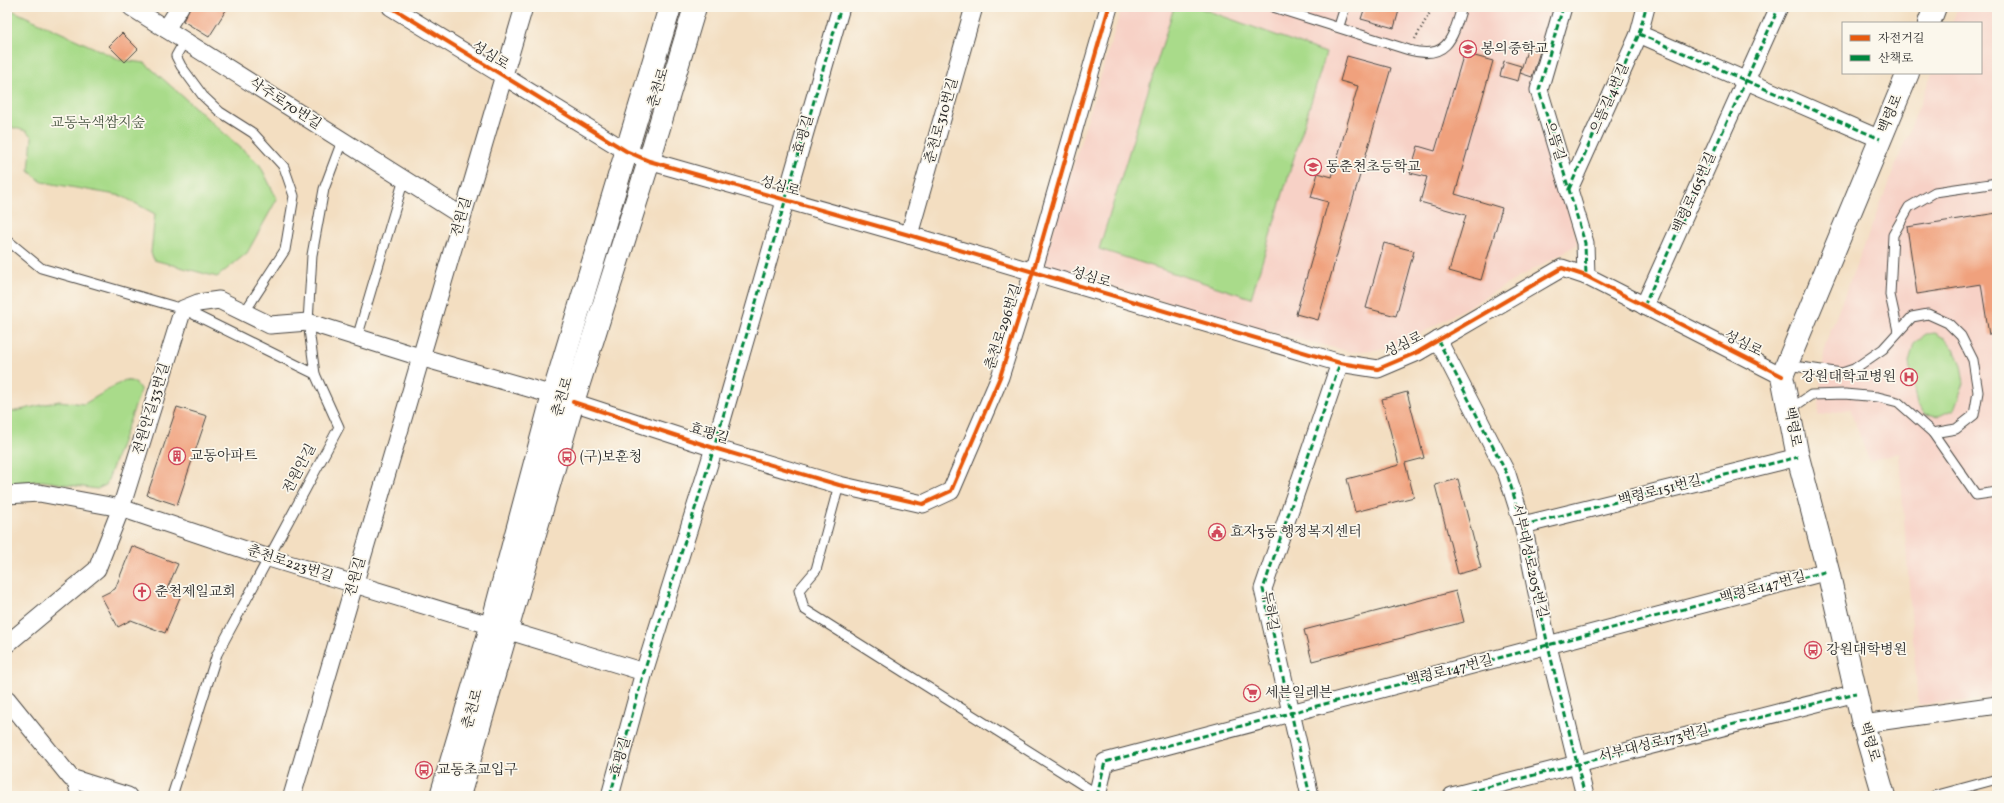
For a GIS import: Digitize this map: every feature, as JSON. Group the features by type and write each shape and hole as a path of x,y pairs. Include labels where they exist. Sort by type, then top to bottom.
{"street":[{"name":"삭주로70번길","path":"131,7 462,216"},
{"path":"166,29 180,7"},
{"name":"성심로","path":"391,7 626,151 649,161 909,234 1340,363 1378,369 1418,352 1562,268 1586,276 1644,306 1784,371"},
{"name":"전원길","path":"292,796 524,7"},
{"name":"춘천로","path":"459,796 500,627 563,398 626,151 670,7"},
{"name":"춘천로","path":"563,398 649,161 694,7"},
{"name":"효평길","path":"610,796 644,672 714,448 841,7"},
{"name":"춘천로310번길","path":"909,234 974,7"},
{"name":"춘천로296번길","path":"840,485 923,504 952,491 1000,376 1033,272 1109,7"},
{"name":"으뜸길","path":"1563,7 1539,90 1585,243 1586,276"},
{"name":"으뜸길4번길","path":"1569,189 1639,34 1646,7"},
{"name":"백령로165번길","path":"1644,306 1779,7"},
{"path":"1929,22 1935,7"},
{"path":"1639,34 1880,139"},
{"name":"백령로","path":"1884,796 1863,724 1828,571 1798,457 1789,410 1784,371 1908,74"},
{"path":"183,309 198,302 219,300 270,325 308,322 420,358 563,398"},
{"name":"전원안길33번길","path":"120,508 183,309"},
{"name":"서부대성로205번길","path":"1438,340 1507,474 1523,525 1548,646 1585,796"},
{"name":"두하길","path":"1310,796 1263,589 1340,363"},
{"name":"효평길","path":"563,398 714,448 840,485"},
{"name":"백령로151번길","path":"1523,525 1798,457"},
{"name":"춘천로223번길","path":"7,495 39,493 120,508 269,558 500,627"},
{"path":"7,644 98,568 120,508"},
{"name":"백령로147번길","path":"1097,795 1105,762 1828,571"},
{"path":"500,627 644,672"},
{"name":"춘천로","path":"441,796 500,627"},
{"name":"서부대성로173번길","path":"1452,796 1856,693"},
{"path":"7,699 71,778 128,796"},
{"path":"1863,724 1997,705"}],"lane":[{"path":"1273,7 1339,26 1409,50 1430,53 1442,48 1452,39 1462,7"},
{"path":"1339,26 1345,7"},
{"path":"185,40 176,56 181,66 203,96 220,112 253,133 284,167 294,196 285,250 244,312"},
{"name":"전원안길","path":"172,796 216,654 339,427 315,374 308,322 312,255 324,189 342,141"},
{"path":"357,338 404,179"},
{"path":"1898,331 1890,295 1893,235 1909,206 1935,192 1997,183"},
{"path":"7,240 41,268 183,309 315,374"},
{"path":"1784,371 1842,373 1854,369 1883,349 1912,317 1928,314 1948,323 1961,336 1973,360 1978,392 1974,415 1956,429 1933,433"},
{"path":"1789,410 1811,395 1845,394 1878,397 1898,402 1933,433 1976,495 1997,492"},
{"path":"840,485 816,570 799,590 804,609 1097,795"},
{"path":"71,778 76,796"},
{"path":"1934,796 1997,780"}],"path":[{"path":"1409,50 1433,7"}],"shaded area":[{"name":"동춘천초등학교","path":"1122,7 1554,7 1530,90 1578,244 1395,348 1352,352 1301,340 1042,267"},
{"name":"강원대학교병원","path":"1958,7 1997,7 1997,698 1918,705 1899,453 1869,461 1850,409 1818,416 1825,345 1932,74 1982,74 1982,22 1952,22"}],"green space":[{"path":"1174,7 1197,7 1326,53 1251,298 1099,249"},
{"name":"교동녹색쌈지숲","path":"7,8 121,60 145,63 260,165 277,199 247,253 217,277 154,260 151,253 155,214 122,196 42,182 29,171 32,137 26,131 7,126"},
{"path":"1935,333 1946,339 1954,349 1961,365 1964,383 1954,409 1939,416 1925,414 1917,405 1909,363 1914,343 1926,334"},
{"path":"125,380 135,382 141,390 106,485 97,489 43,481 7,483 7,413 59,401 84,404"}],"building":[{"path":"190,7 228,7 209,37 183,21"},
{"path":"1365,7 1400,7 1394,28 1361,19"},
{"path":"122,33 138,49 125,62 109,46"},
{"path":"1529,44 1541,48 1532,77 1520,73"},
{"path":"1464,53 1493,61 1455,194 1502,208 1481,280 1449,271 1466,215 1420,202 1427,177 1410,173 1418,146 1435,151"},
{"name":"동춘천초등학교","path":"1347,56 1391,68 1318,320 1296,314 1328,202 1311,197 1318,173 1332,177 1358,86 1340,81"},
{"path":"1504,61 1521,66 1518,81 1500,76"},
{"path":"1997,213 1997,334 1989,335 1981,284 1917,294 1907,227"},
{"path":"1384,243 1414,251 1396,316 1366,308"},
{"path":"1407,392 1424,458 1405,463 1414,497 1355,512 1347,479 1399,465 1382,399"},
{"name":"교동아파트","path":"177,407 207,416 177,505 147,495"},
{"path":"1458,479 1481,568 1458,574 1435,485"},
{"name":"춘천제일교회","path":"132,546 178,564 167,589 181,595 165,633 131,620 118,627 101,596 115,589"},
{"path":"1456,591 1464,622 1312,661 1304,630"}],"marked path":[{"path":"610,796 644,672 714,448 841,7"},
{"path":"1563,7 1539,90 1585,243 1586,276"},
{"path":"1569,189 1639,34 1646,7"},
{"path":"1644,306 1779,7"},
{"path":"1639,34 1880,139"},
{"path":"1438,340 1507,474 1523,525 1548,646 1585,796"},
{"path":"1310,796 1263,589 1340,363"},
{"path":"1523,525 1798,457"},
{"path":"1097,796 1105,762 1828,571"},
{"path":"1452,796 1856,693"}],"cycle path":[{"path":"391,7 626,151 649,161 909,235 1340,363 1378,369 1418,352 1562,268 1586,276 1782,376"},
{"path":"573,402 714,448 839,485 923,504 951,491 1000,377 1033,272 1109,7"}],"place":[{"name":"봉의중학교","path":"1468,49"},
{"name":"동춘천초등학교","path":"1313,167"},
{"name":"강원대학교병원","path":"1909,377"},
{"name":"교동아파트","path":"177,456"},
{"name":"(구)보훈청","path":"567,457"},
{"name":"효자3동 행정복지센터","path":"1217,532"},
{"name":"춘천제일교회","path":"142,592"},
{"name":"강원대학병원","path":"1813,650"},
{"name":"세븐일레븐","path":"1252,693"},
{"name":"교동초교입구","path":"424,770"}]}
